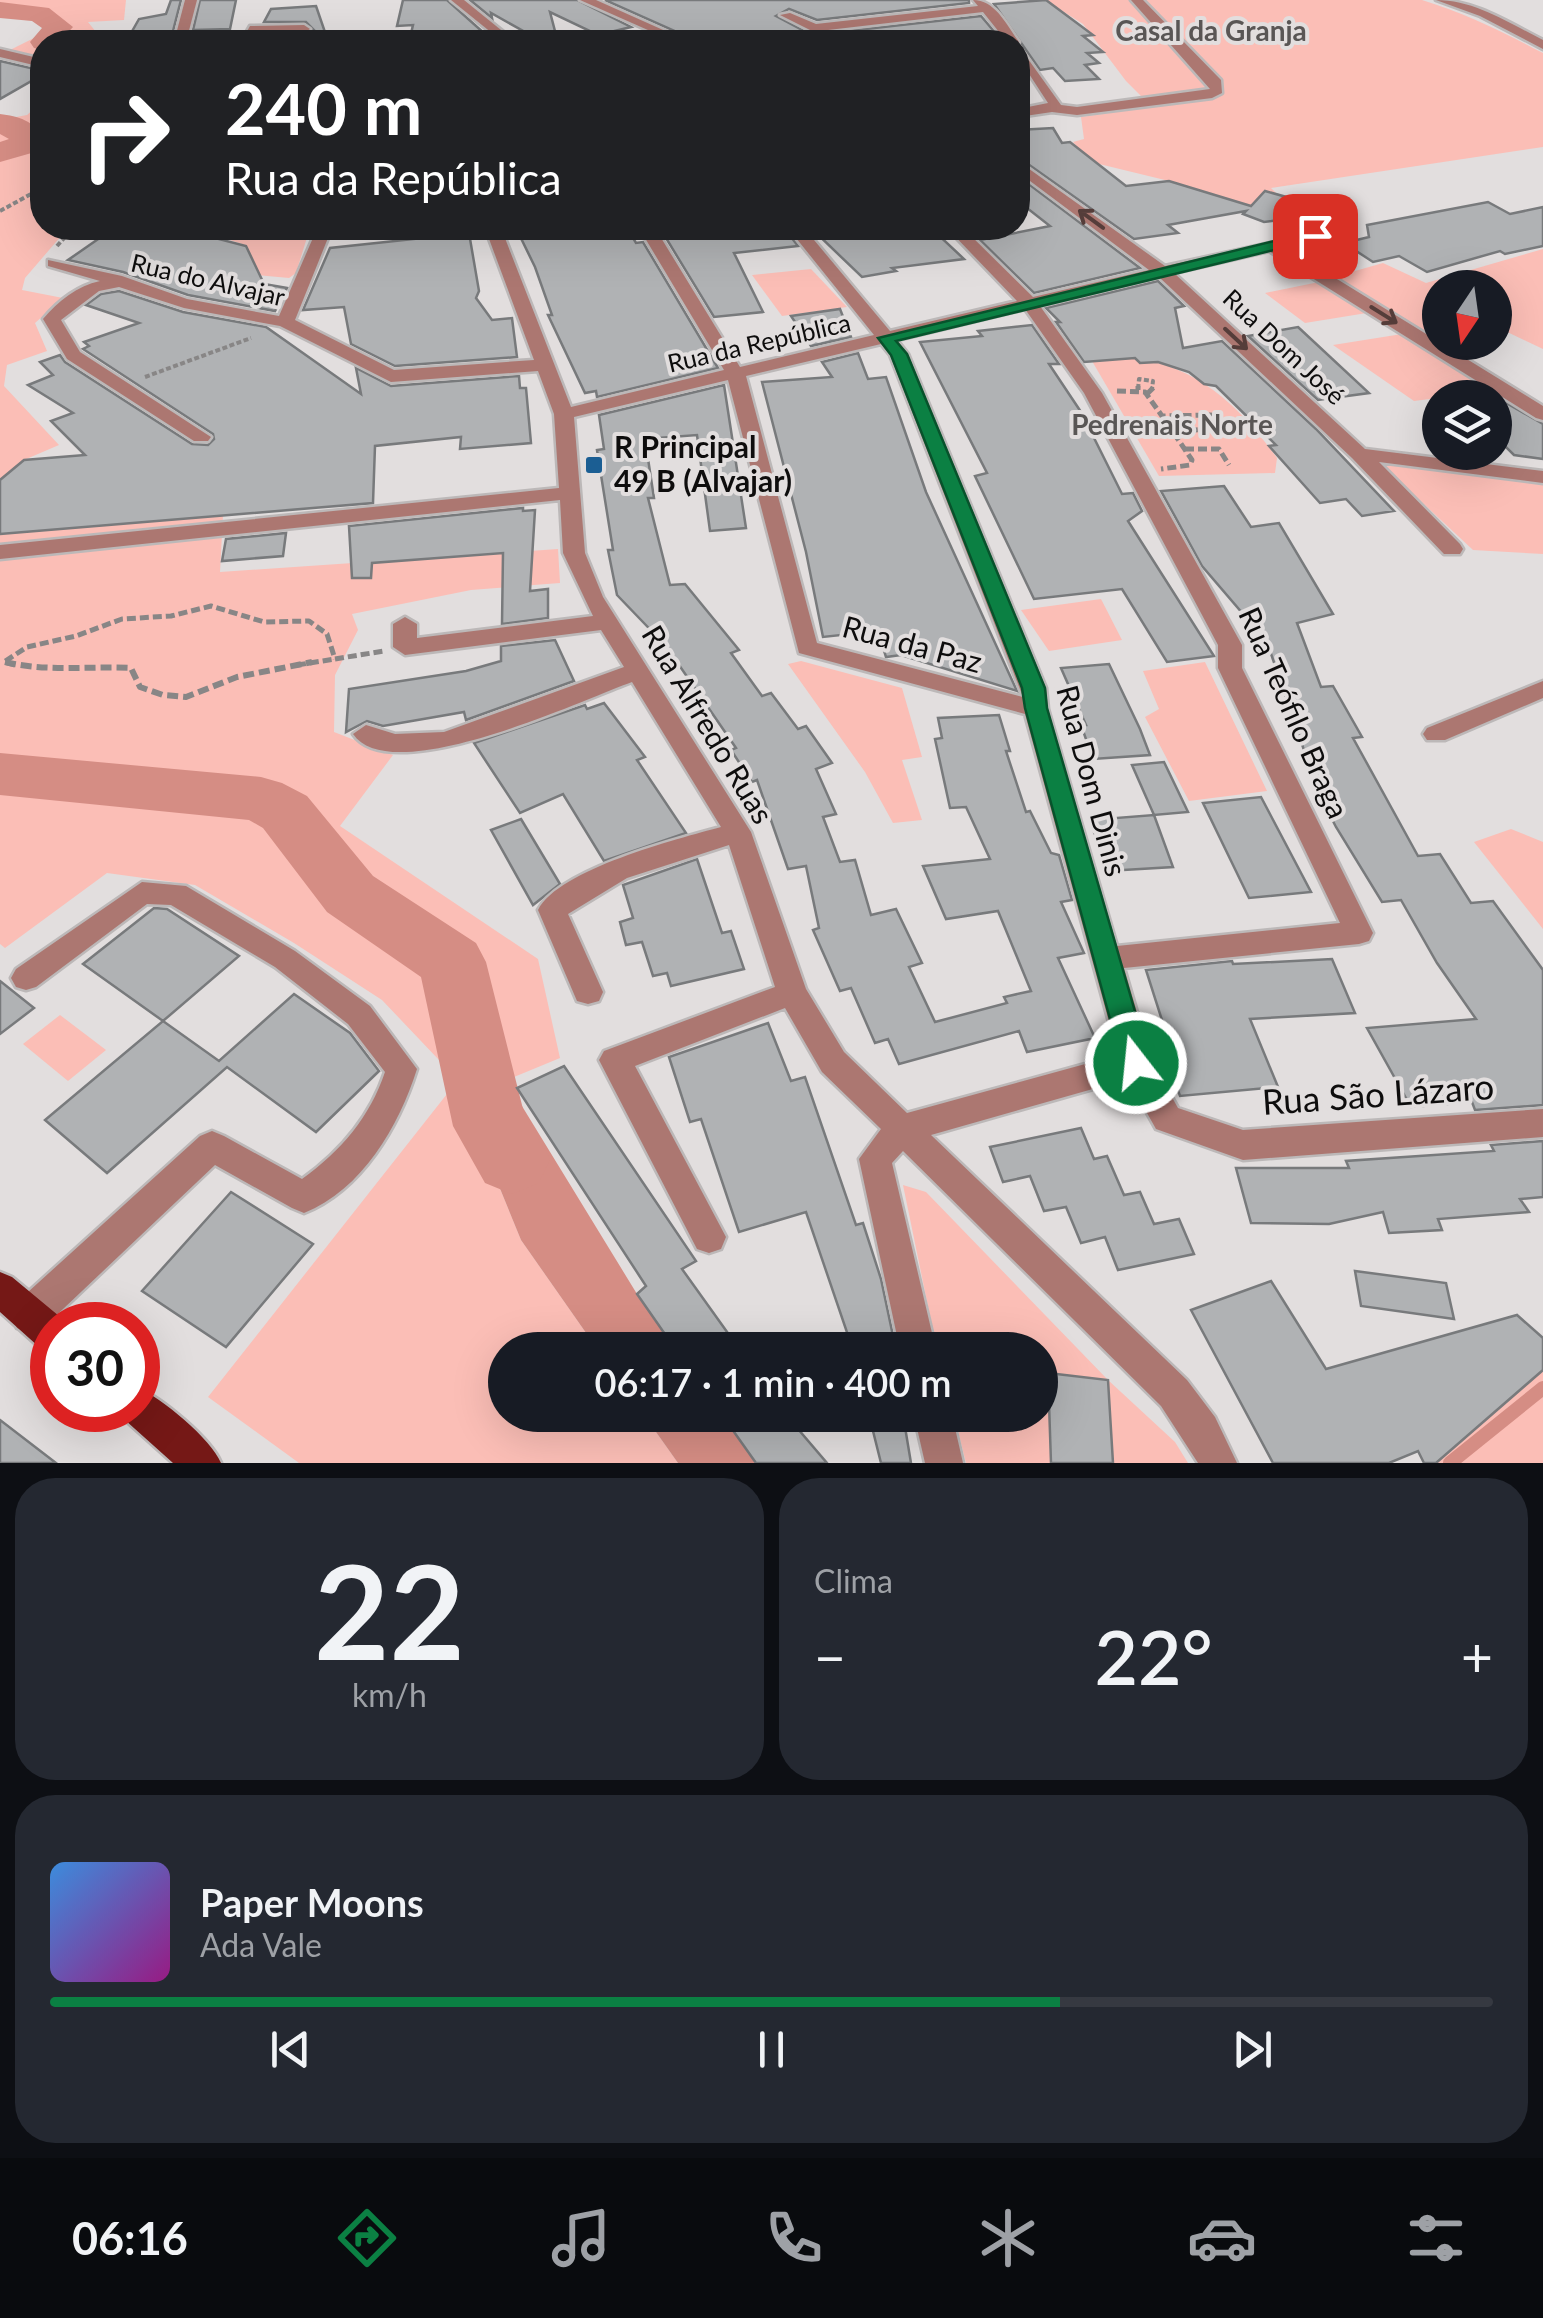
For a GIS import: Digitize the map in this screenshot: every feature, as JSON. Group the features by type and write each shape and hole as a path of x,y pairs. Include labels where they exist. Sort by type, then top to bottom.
{"main road":[{"path":"0,1289 30,1315"},
{"path":"160,1427 202,1463"}],"street":[{"path":"183,30 191,0"},
{"path":"457,0 495,30"},
{"path":"586,0 656,30"},
{"path":"1030,111 1052,108 1076,112 1212,94 1217,90 1216,83 1137,0"},
{"path":"1442,0 1484,14 1543,45"},
{"path":"816,28 984,4 1004,30"},
{"path":"249,30 253,13"},
{"path":"786,14 820,30"},
{"path":"296,30 304,29"},
{"path":"1,54 30,60"},
{"path":"1030,67 1055,103 1052,108"},
{"name":"Rua Dom José","path":"1030,173 1164,272 1358,454 1452,549"},
{"name":"Rua da República","path":"564,414 1315,236"},
{"path":"287,323 321,240"},
{"name":"Rua Alfredo Ruas","path":"498,240 564,414 574,553 608,622 738,832 792,993 833,1062 1174,1393 1202,1430 1218,1463"},
{"name":"Rua da Paz","path":"654,240 736,375 807,648 1036,708"},
{"name":"Rua Dom Dinis","path":"806,240 899,354 1034,688 1036,708 1136,1063"},
{"name":"Rua Teófilo Braga","path":"967,240 1031,305 1093,393 1230,645 1230,668 1359,933 1144,952 1106,960"},
{"path":"1271,245 1543,414"},
{"path":"54,263 120,282"},
{"name":"Rua do Alvajar","path":"201,437 73,355 52,319 94,287 120,282 184,304 287,323 391,376 546,365"},
{"path":"1358,454 1543,477"},
{"path":"0,552 571,493"},
{"path":"405,636 608,622"},
{"path":"366,734 376,740 416,745 447,741 638,671"},
{"path":"1436,734 1543,690"},
{"path":"588,992 552,910 579,888 650,858 738,832"},
{"path":"26,978 142,893 176,894 285,959 359,1015 401,1068 392,1103 372,1134 340,1172 304,1197 212,1146 62,1302"},
{"path":"709,1237 615,1060 792,993"},
{"path":"914,1332 875,1159 902,1129 1136,1063"},
{"name":"Rua São Lázaro","path":"1136,1063 1168,1118 1242,1145 1543,1123"},
{"path":"937,1432 944,1463"}],"path":[{"path":"0,211 30,195"},
{"path":"123,384 287,323"},
{"path":"1093,393 1135,390 1141,387 1139,380 1153,381 1156,386 1147,394"},
{"path":"1135,390 1147,394 1162,416 1211,415 1219,428 1173,432 1190,465 1135,471"},
{"path":"1184,449 1219,450 1229,465"},
{"path":"335,659 327,634 309,621 264,622 212,606 172,616 122,619 76,636 27,646 4,662 42,671 74,665 131,668 140,688 161,696 190,697 220,681 297,662 335,659 405,636"}],"shaded area":[{"path":"0,0 126,0 124,20 88,22 94,30 45,30 38,21 0,14"},
{"path":"1045,0 1422,0 1543,53 1543,147 1271,188 1311,227 1305,229 1169,181 1091,162 1073,142 1084,139 1081,117 1152,107 1126,81 1083,24"},
{"path":"30,40 30,54 8,51"},
{"path":"30,112 30,240 58,240 25,278 22,290 63,298 35,323 47,351 7,365 4,386 59,445 24,460 0,480 0,120"},
{"path":"230,240 306,240 296,273 289,278 211,271 223,257 245,245"},
{"path":"1543,249 1543,349 1512,334 1512,270 1471,270"},
{"path":"1383,263 1422,281 1422,332 1334,277"},
{"path":"811,269 847,307 782,316 752,275"},
{"path":"1319,282 1373,312 1305,323 1265,293"},
{"path":"1402,334 1422,347 1422,360 1444,360 1475,380 1422,380 1422,400 1414,401 1333,345"},
{"path":"1135,358 1179,371 1216,392 1248,422 1277,458 1275,473 1159,476 1092,361"},
{"path":"1388,463 1543,484 1543,554 1473,550 1383,466"},
{"path":"223,515 220,572 558,549 560,583 471,590 352,614 358,630 335,675 334,732 393,755 340,826 538,959 560,1058 463,1098 521,1240 585,1332 488,1332 488,1432 656,1432 678,1463 299,1463 208,1397 458,1080 382,1000 195,885 107,873 5,948 0,944 0,534"},
{"path":"1101,599 1122,640 1049,651 1021,610"},
{"path":"801,661 902,688 922,757 902,760 922,820 893,823 865,772 788,664"},
{"path":"1205,662 1267,791 1189,801 1145,717 1159,709 1143,671"},
{"path":"1511,829 1543,842 1543,929 1474,842"},
{"path":"60,1015 106,1050 68,1081 23,1044"},
{"path":"506,1080 663,1332 585,1332 521,1240 463,1098"},
{"path":"903,1185 926,1192 1108,1380 1175,1442 1188,1463 966,1463 958,1432 1058,1432 1058,1332 933,1332"},
{"path":"1543,1370 1543,1463 1436,1463"},
{"path":"656,1432 734,1432 756,1463 678,1463"}],"building":[{"path":"171,0 181,0 173,30 133,30 139,19 166,14"},
{"path":"200,0 236,0 230,29 193,30"},
{"path":"403,0 447,0 481,30 412,30 413,25 397,26"},
{"path":"470,0 577,0 631,27 588,30 550,12 555,30 521,30 491,13 492,18"},
{"path":"605,0 969,0 817,20 789,9 776,16 802,30 672,30"},
{"path":"1046,0 1093,35 1083,36 1103,52 1087,53 1099,63 1085,65 1099,79 1065,81 1053,68 1040,70 1030,56 1030,30 1012,30 994,4"},
{"path":"316,6 324,30 314,30 306,22 264,22 271,9"},
{"path":"981,16 993,30 857,30"},
{"path":"0,61 30,68 30,82 0,99"},
{"path":"1053,128 1062,143 1070,142 1126,186 1169,181 1251,206 1265,191 1340,212 1264,222 1243,214 1246,211 1168,225 1178,233 1134,239 1030,165 1030,129"},
{"path":"1030,185 1140,268 1034,293 980,240 1030,240 1030,230 1050,226 1030,210"},
{"path":"1488,202 1510,214 1543,207 1543,246 1505,254 1500,251 1424,270 1399,256 1373,262 1344,243 1369,237 1367,225"},
{"path":"97,240 223,240 246,246 264,284 287,288 275,311 188,295 123,272 68,260"},
{"path":"404,240 470,240 479,291 476,298 492,320 512,318 517,357 395,366 351,344 344,307 303,310 330,248"},
{"path":"522,240 643,242 718,368 597,397 596,391 585,393 548,315 552,315"},
{"path":"667,240 793,240 798,246 734,253 763,312 714,317"},
{"path":"823,240 944,240 964,259 892,268 896,271 862,277"},
{"path":"1158,281 1184,306 1175,308 1183,348 1222,341 1316,429 1394,511 1362,516 1346,499 1320,503 1269,446 1276,445 1216,386 1158,362 1140,363 1135,358 1084,362 1056,322 1060,322 1046,308"},
{"path":"119,291 183,312 266,327 361,394 356,368 391,386 519,376 520,388 526,388 531,443 460,449 461,437 375,446 373,503 0,534 0,480 24,460 85,455 51,421 73,413 28,385 53,375 40,362 60,355 65,362 192,444 208,445 214,439 213,434 83,349 89,346 84,342 139,323 86,305 101,294"},
{"path":"840,309 851,337 811,346 791,316"},
{"path":"1032,325 1059,364 1049,364 1081,412 1122,494 1133,493 1142,511 1128,521 1214,656 1167,662 1122,589 1034,599 975,476 987,473 920,342 982,336 978,331"},
{"path":"1298,327 1369,393 1318,400 1248,336"},
{"path":"858,353 868,379 886,377 926,492 1017,691 901,655 886,657 878,631 823,637 806,552 762,382 832,377 822,362"},
{"path":"724,385 746,528 710,531 697,435 645,439 654,498 648,498 670,585 685,584 739,650 731,653 762,696 771,693 798,729 806,726 832,763 816,769 836,814 823,817 840,862 855,860 871,915 896,909 922,963 909,967 935,1022 1007,1003 1004,997 1031,991 998,911 946,919 923,866 990,859 966,807 950,808 935,739 942,738 938,718 999,715 1026,812 1030,811 1051,853 1059,855 1072,900 1061,902 1084,953 1058,958 1095,1038 1027,1052 1019,1031 899,1064 888,1039 875,1043 851,988 840,991 813,930 819,928 806,866 788,869 757,780 752,782 731,750 736,748 666,646 617,595 608,550 613,550 597,450 604,449 599,415"},
{"path":"1512,406 1543,424 1543,459 1514,455"},
{"path":"1224,486 1251,527 1279,523 1333,614 1297,623 1321,687 1333,686 1362,737 1353,738 1418,856 1440,854 1471,903 1493,901 1543,970 1543,1105 1475,1110 1472,1102 1411,1107 1367,1028 1476,1019 1437,963 1401,900 1382,902 1336,827 1319,794 1267,642 1202,566 1161,491"},
{"path":"523,508 535,510 530,591 548,589 548,618 502,624 503,553 372,563 371,578 352,578 349,526"},
{"path":"286,533 283,556 222,561 226,539"},
{"path":"555,640 574,681 466,720 464,712 383,726 367,721 346,732 349,689 466,671 501,661 501,646"},
{"path":"1109,664 1150,755 1093,759 1081,725 1086,725 1061,668"},
{"path":"604,703 645,757 637,760 686,833 604,861 563,794 520,813 474,743 585,705 587,709"},
{"path":"1164,762 1188,812 1154,815 1132,765"},
{"path":"1261,797 1311,892 1249,898 1203,803"},
{"path":"1154,815 1173,867 1107,871 1090,820"},
{"path":"521,819 560,884 533,905 491,830"},
{"path":"697,859 722,933 731,931 744,969 671,986 667,973 653,976 642,942 626,945 620,922 633,918 623,885"},
{"path":"154,908 167,909 239,956 163,1021 83,964"},
{"path":"1332,959 1355,1013 1250,1019 1278,1087 1180,1096 1159,1037 1168,1039 1146,970 1232,961 1233,964"},
{"path":"0,981 34,1008 0,1034"},
{"path":"294,994 350,1033 379,1071 316,1132 227,1067 107,1173 45,1120 163,1021 219,1061"},
{"path":"768,1023 791,1081 805,1077 856,1225 863,1223 892,1332 847,1332 806,1212 739,1232 701,1119 690,1122 669,1057"},
{"path":"564,1066 696,1261 682,1269 727,1332 663,1332 637,1294 646,1286 517,1088"},
{"path":"1081,1128 1094,1159 1107,1156 1124,1195 1140,1192 1154,1224 1179,1219 1194,1254 1118,1270 1105,1237 1081,1243 1066,1207 1044,1211 1030,1176 1003,1182 990,1147"},
{"path":"1543,1141 1543,1197 1520,1199 1529,1212 1438,1219 1442,1230 1389,1233 1383,1212 1329,1224 1251,1223 1236,1168 1349,1168 1346,1161 1494,1151 1491,1145"},
{"path":"231,1192 313,1244 226,1347 142,1291"},
{"path":"1355,1271 1446,1283 1454,1319 1361,1306"},
{"path":"1271,1281 1326,1369 1517,1315 1543,1338 1543,1370 1436,1463 1424,1463 1418,1451 1389,1463 1273,1463 1191,1310"},
{"path":"1058,1374 1108,1380 1113,1463 1051,1463 1050,1432 1058,1432"},
{"path":"0,1420 56,1463 0,1463"},
{"path":"734,1432 801,1432 827,1463 756,1463"},
{"path":"873,1432 906,1432 911,1463 881,1463"}],"waterway":[{"path":"0,10 39,14 59,27 56,30"},
{"path":"0,124 12,125 27,137 23,145 0,152"},
{"path":"0,774 261,799 285,812 350,894 452,962 490,1126 512,1159"},
{"path":"1450,1463 1543,1388"}],"place":[{"name":"R Principal 49 B (Alvajar)","path":"594,465"}],"district":[{"name":"Casal da Granja","path":"1211,31"},
{"name":"Pedrenais Norte","path":"1172,425"}],"route":[{"path":"1136,1063 1036,708 1034,688 899,354 886,338 1315,236"}]}
